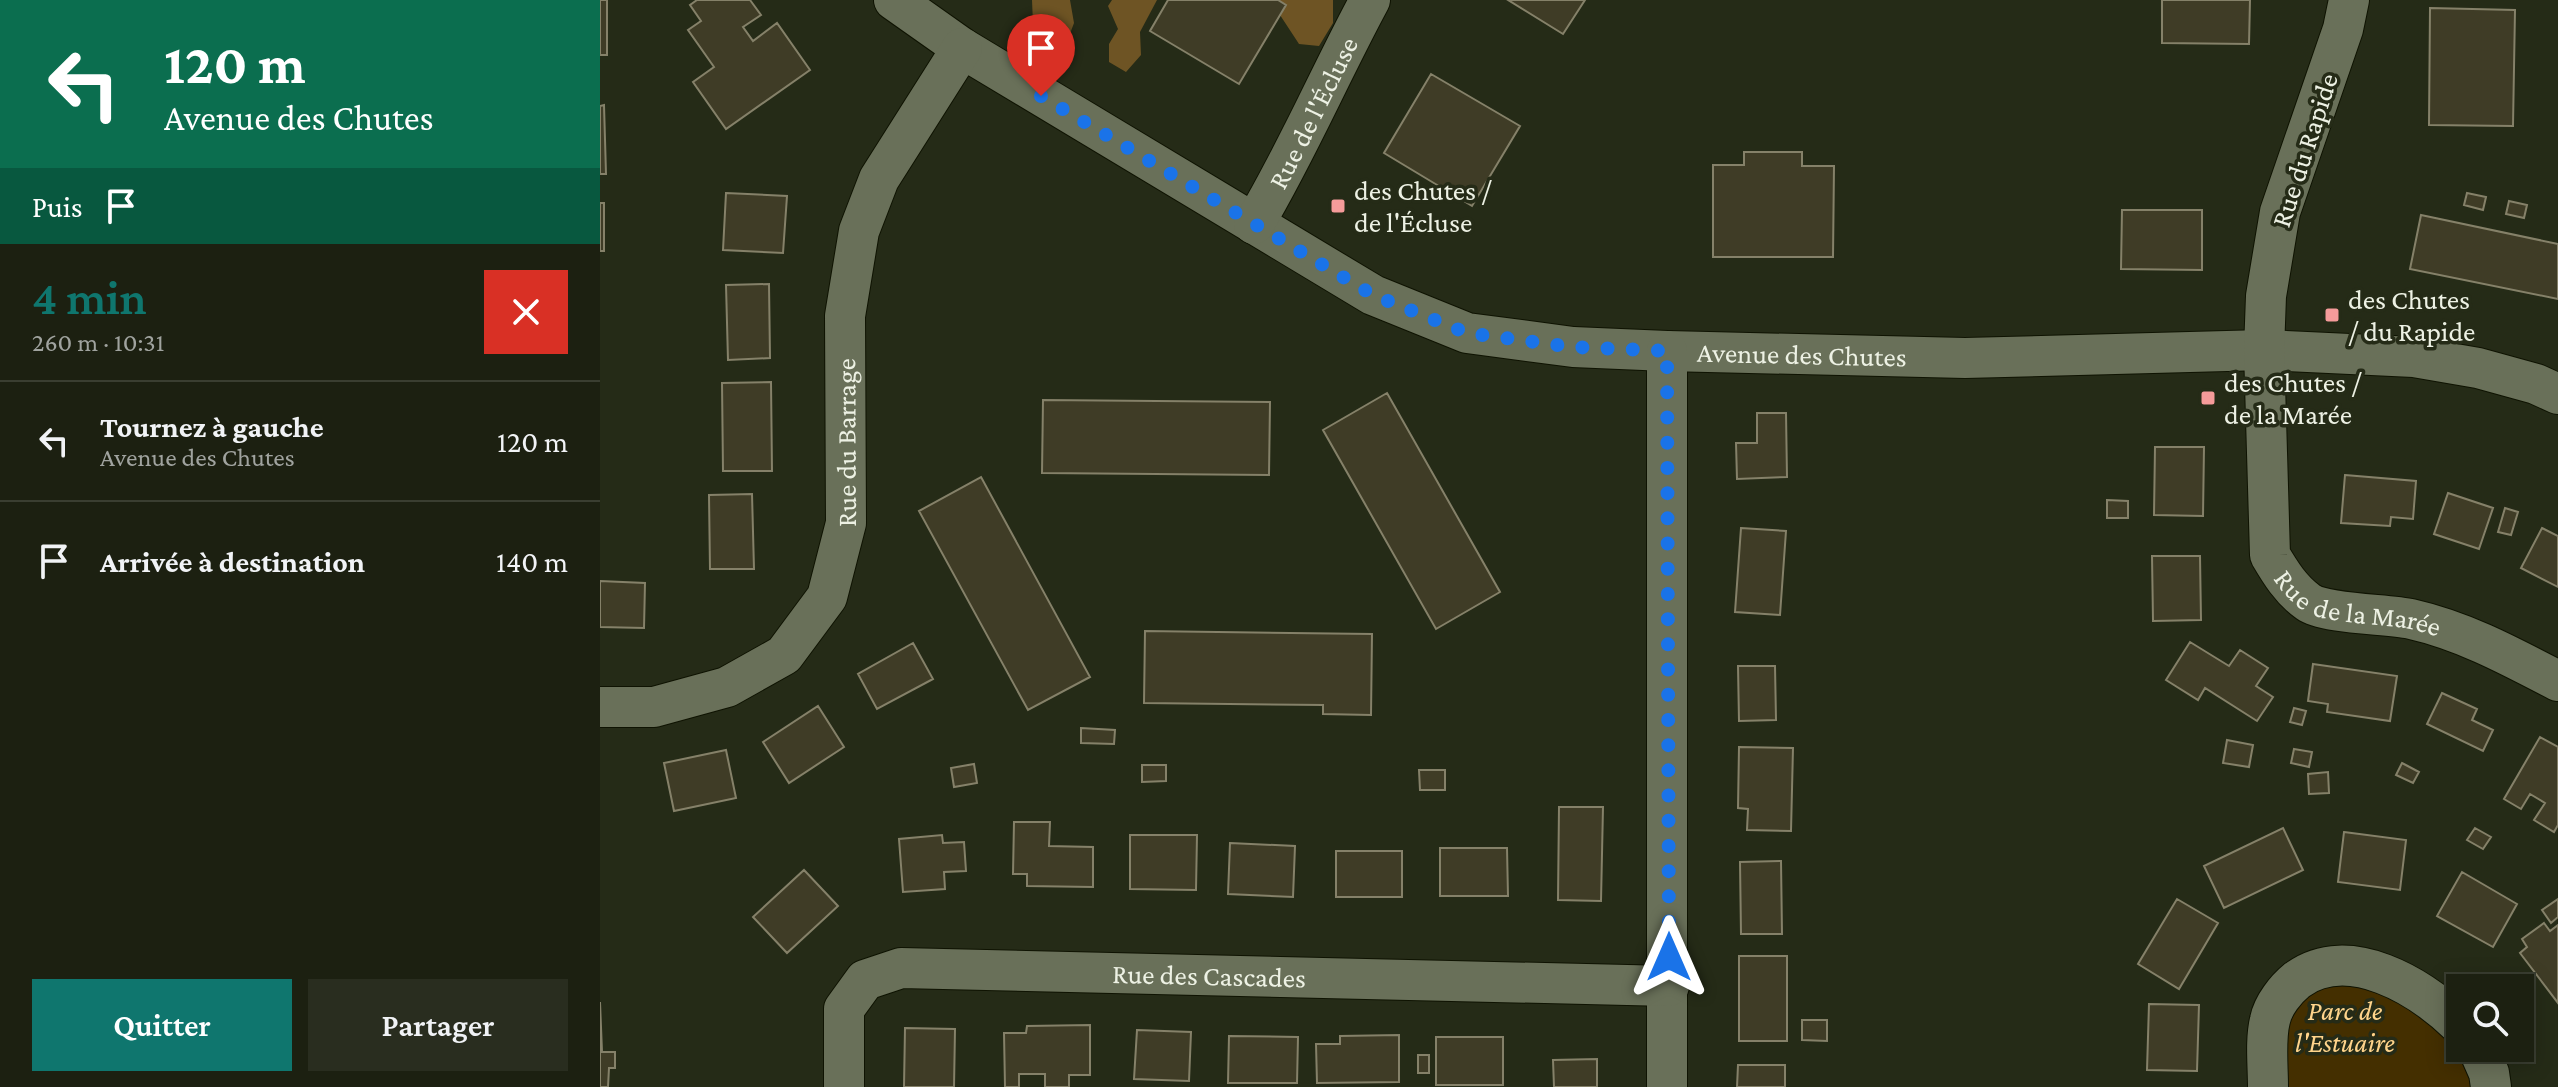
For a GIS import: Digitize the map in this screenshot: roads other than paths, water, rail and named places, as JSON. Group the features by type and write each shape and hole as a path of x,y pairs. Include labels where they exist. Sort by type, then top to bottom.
{"street":[{"name":"Avenue des Chutes","path":"894,0 962,48 1373,295 1467,333 1573,347 1667,351 1965,358 2264,350 2414,357 2478,368 2536,384 2558,394"},
{"name":"Rue de l'Écluse","path":"1254,224 1288,168 1312,111 1370,0"},
{"name":"Rue du Rapide","path":"2264,350 2266,296 2280,212 2343,29 2349,0"},
{"name":"Rue du Barrage","path":"600,707 654,707 727,687 784,655 827,597 846,523 845,316 859,231 879,179 962,48"},
{"name":"Rue de la Marée","path":"2264,350 2270,555 2288,583 2310,604 2408,619 2454,631 2485,643 2558,681"},
{"path":"1667,351 1667,1087"},
{"path":"2268,1087 2270,1018 2287,988 2311,971 2350,964 2408,984 2446,1011"},
{"name":"Rue des Cascades","path":"844,1087 844,1009 865,980 901,968 1669,986"},
{"path":"2484,1062 2491,1087"}],"place":[{"name":"des Chutes / de l'Écluse","path":"1338,206"},
{"name":"des Chutes / du Rapide","path":"2332,315"},
{"name":"des Chutes / de la Marée","path":"2208,398"}],"park label":[{"name":"Parc de l'Estuaire","path":"2345,1026"}]}
